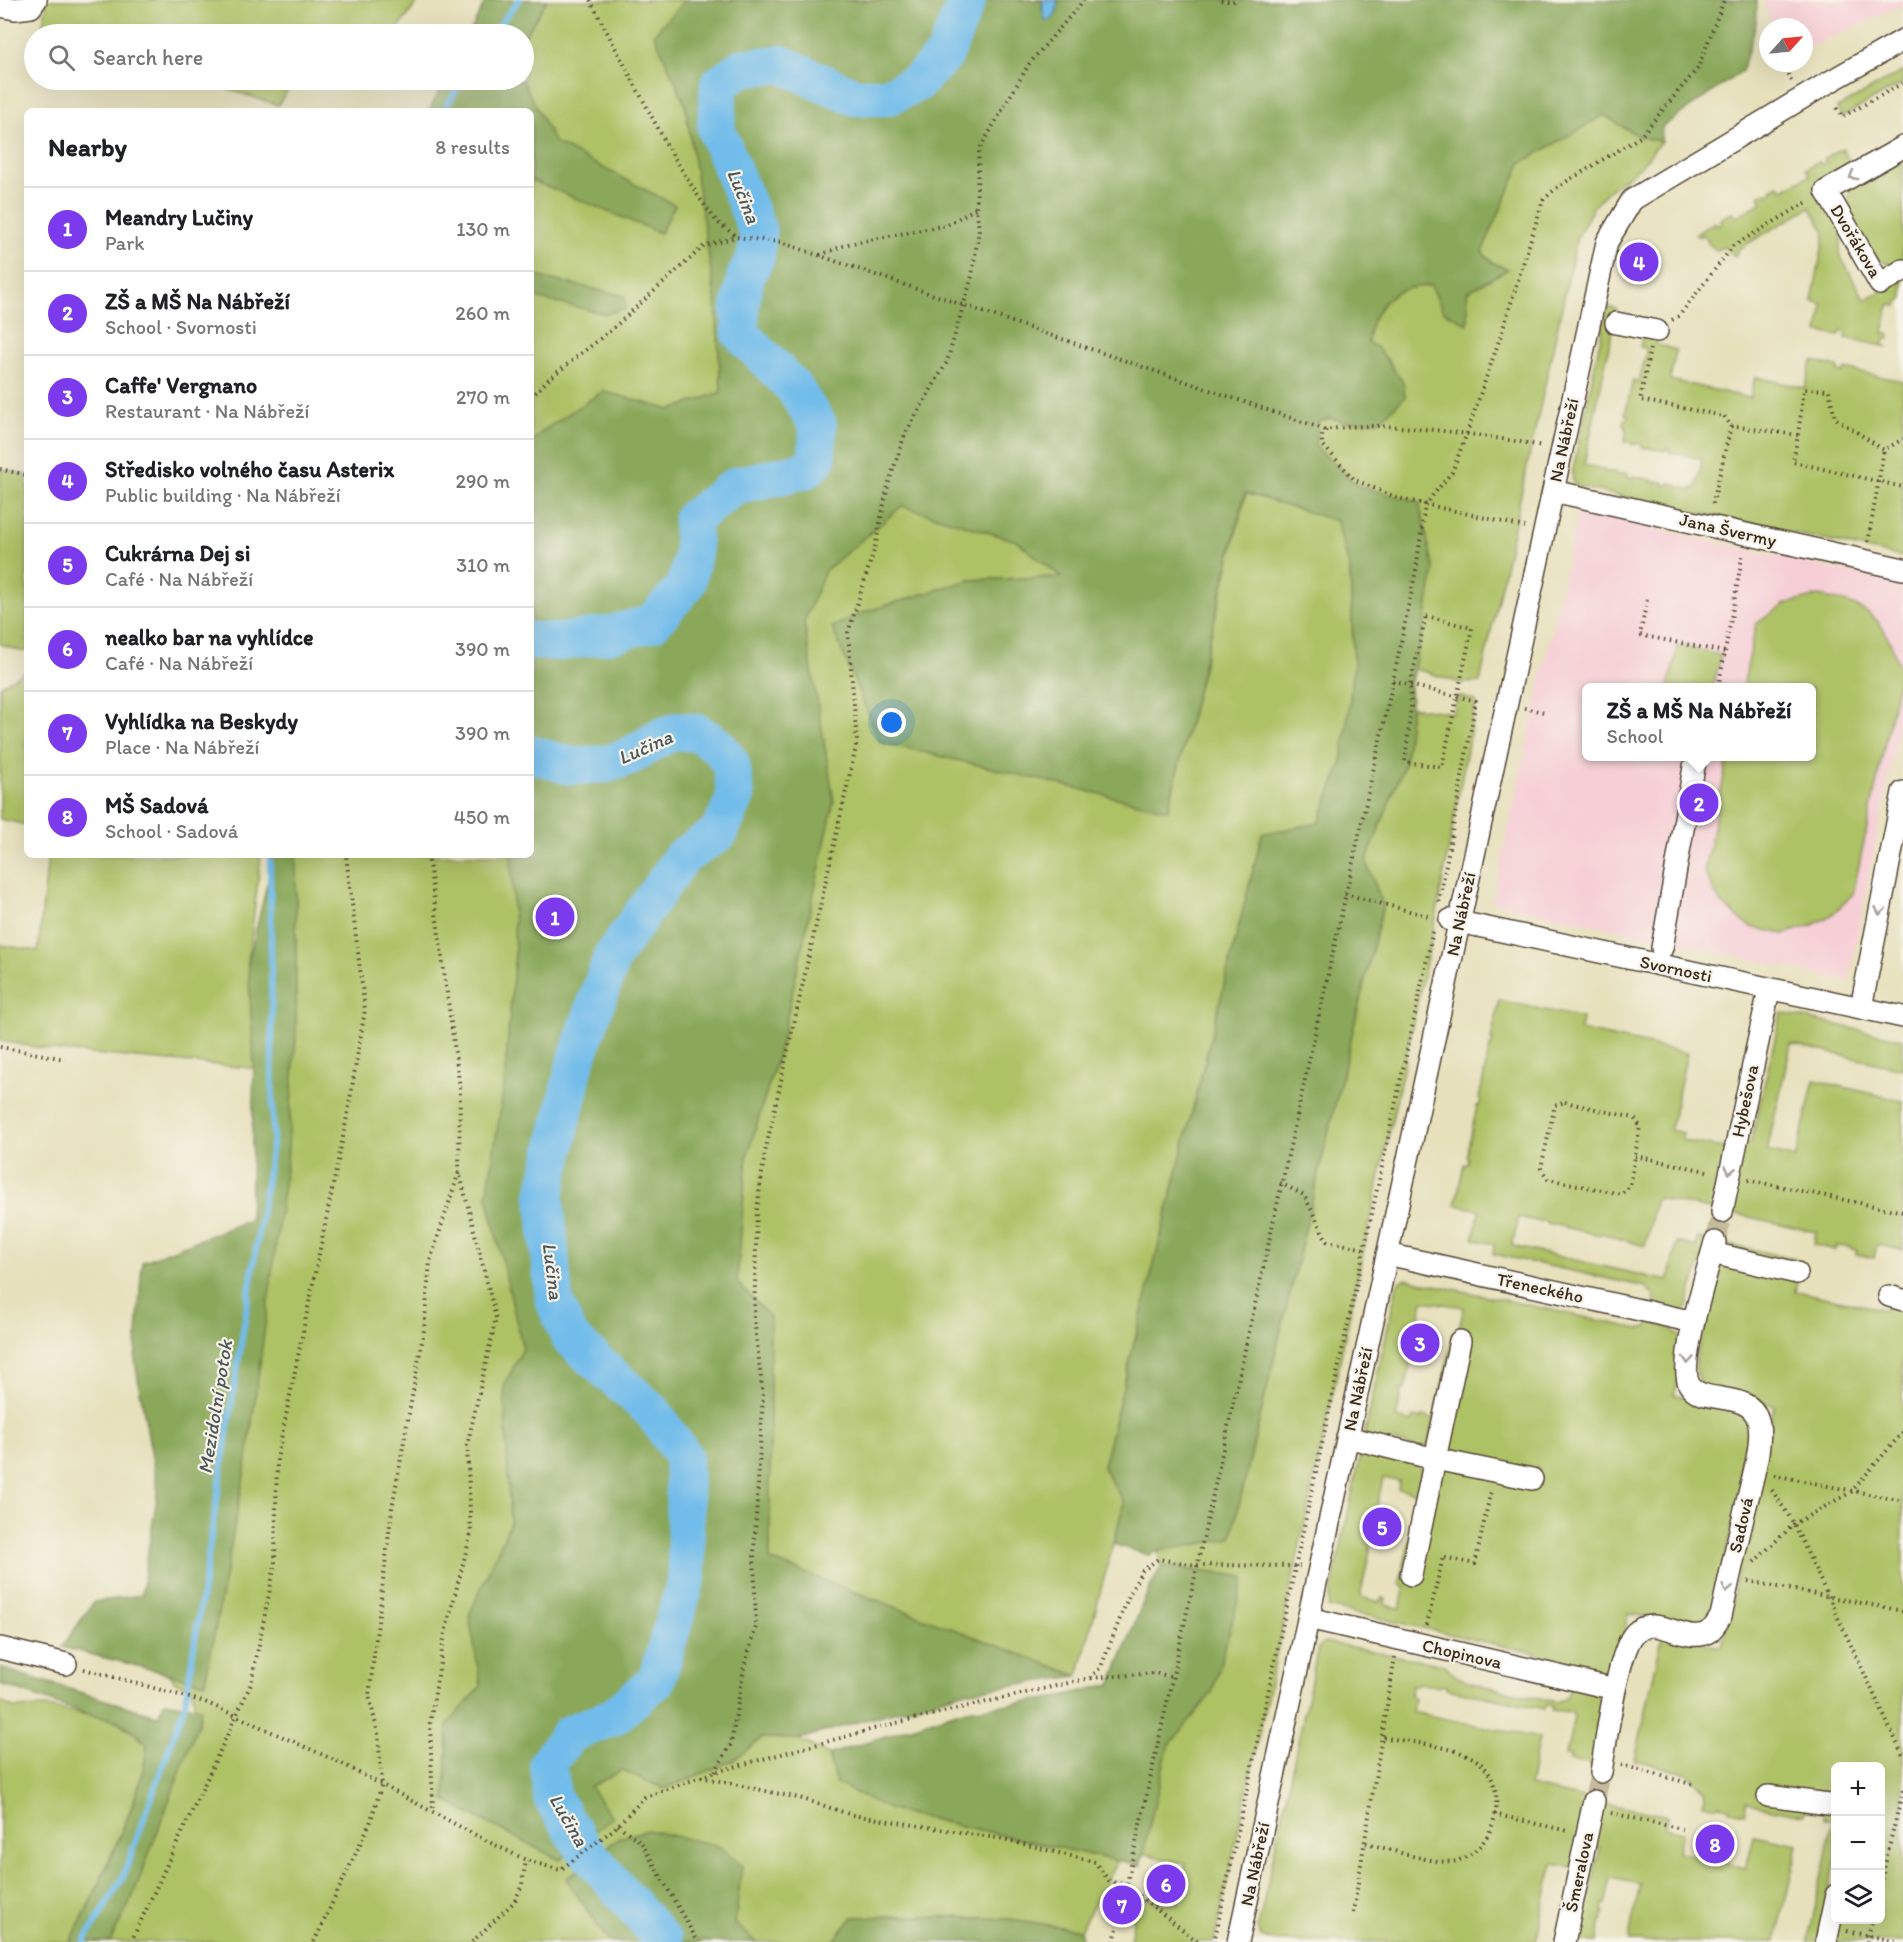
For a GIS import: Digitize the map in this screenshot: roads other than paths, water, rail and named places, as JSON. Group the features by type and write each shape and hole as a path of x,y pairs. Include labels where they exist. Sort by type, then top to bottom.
{"street":[{"path":"0,6 15,9 31,7 36,0"},
{"name":"Na Nábřeží","path":"1238,1942 1387,1254 1443,919 1544,531 1593,318 1607,242 1632,200 1903,40"},
{"name":"Dvořákova","path":"1903,147 1826,191 1880,284 1903,270"},
{"path":"1616,323 1655,331"},
{"name":"Jana Švermy","path":"1553,491 1903,569"},
{"path":"1662,948 1695,761"},
{"path":"1861,1008 1903,792"},
{"name":"Svornosti","path":"1443,919 1903,1017"},
{"name":"Hybešova","path":"1722,1212 1769,990"},
{"name":"Sadová","path":"1602,1766 1615,1689 1628,1641 1637,1631 1653,1625 1698,1636 1710,1631 1721,1616 1733,1578 1757,1471 1761,1435 1758,1418 1743,1403 1698,1393 1689,1384 1687,1363 1694,1322 1713,1248 1797,1273"},
{"name":"Třeneckého","path":"1387,1254 1694,1322"},
{"path":"1411,1575 1461,1341"},
{"path":"1347,1437 1435,1459 1532,1479"},
{"name":"Chopinova","path":"1308,1618 1615,1689"},
{"path":"0,1648 66,1664"},
{"path":"1768,1796 1831,1804"},
{"name":"Šmeralova","path":"1564,1942 1593,1805"},
{"path":"1828,1935 1831,1920"}],"water":[{"path":"1042,0 1058,0 1056,14 1049,21 1044,19"}],"waterway":[{"name":"Mezidolní potok","path":"500,24 519,0"},
{"name":"Lučina","path":"534,641 561,642 611,634 652,623 686,585 693,553 692,519 735,486 806,470 817,459 818,425 794,388 741,334 740,308 746,275 756,257 758,232 716,129 719,84 741,68 781,64 855,97 887,97 917,83 945,54 967,0"},
{"name":"Mezidolní potok","path":"445,108 457,90"},
{"name":"Lučina","path":"534,755 571,766 607,764 630,756 663,736 678,731 698,733 718,746 731,764 736,796 719,833 682,857 612,957 575,1064 545,1195 554,1300 570,1338 653,1412 683,1456 687,1578 656,1681 613,1717 569,1734 548,1763 552,1798 582,1846 664,1942"},
{"name":"Mezidolní potok","path":"84,1942 123,1877 185,1704 273,1139 270,858"}],"tunnel":[{"path":"1715,1242 1722,1212"},
{"path":"1594,1801 1601,1772"}],"place":[{"name":"Středisko volného času Asterix","path":"1639,262"},
{"name":"ZŠ a MŠ Na Nábřeží","path":"1699,803"},
{"name":"Meandry Lučiny","path":"555,917"},
{"name":"Caffe' Vergnano","path":"1420,1343"},
{"name":"Cukrárna Dej si","path":"1382,1527"},
{"name":"MŠ Sadová","path":"1715,1844"},
{"name":"nealko bar na vyhlídce","path":"1166,1884"},
{"name":"Vyhlídka na Beskydy","path":"1122,1905"}]}
